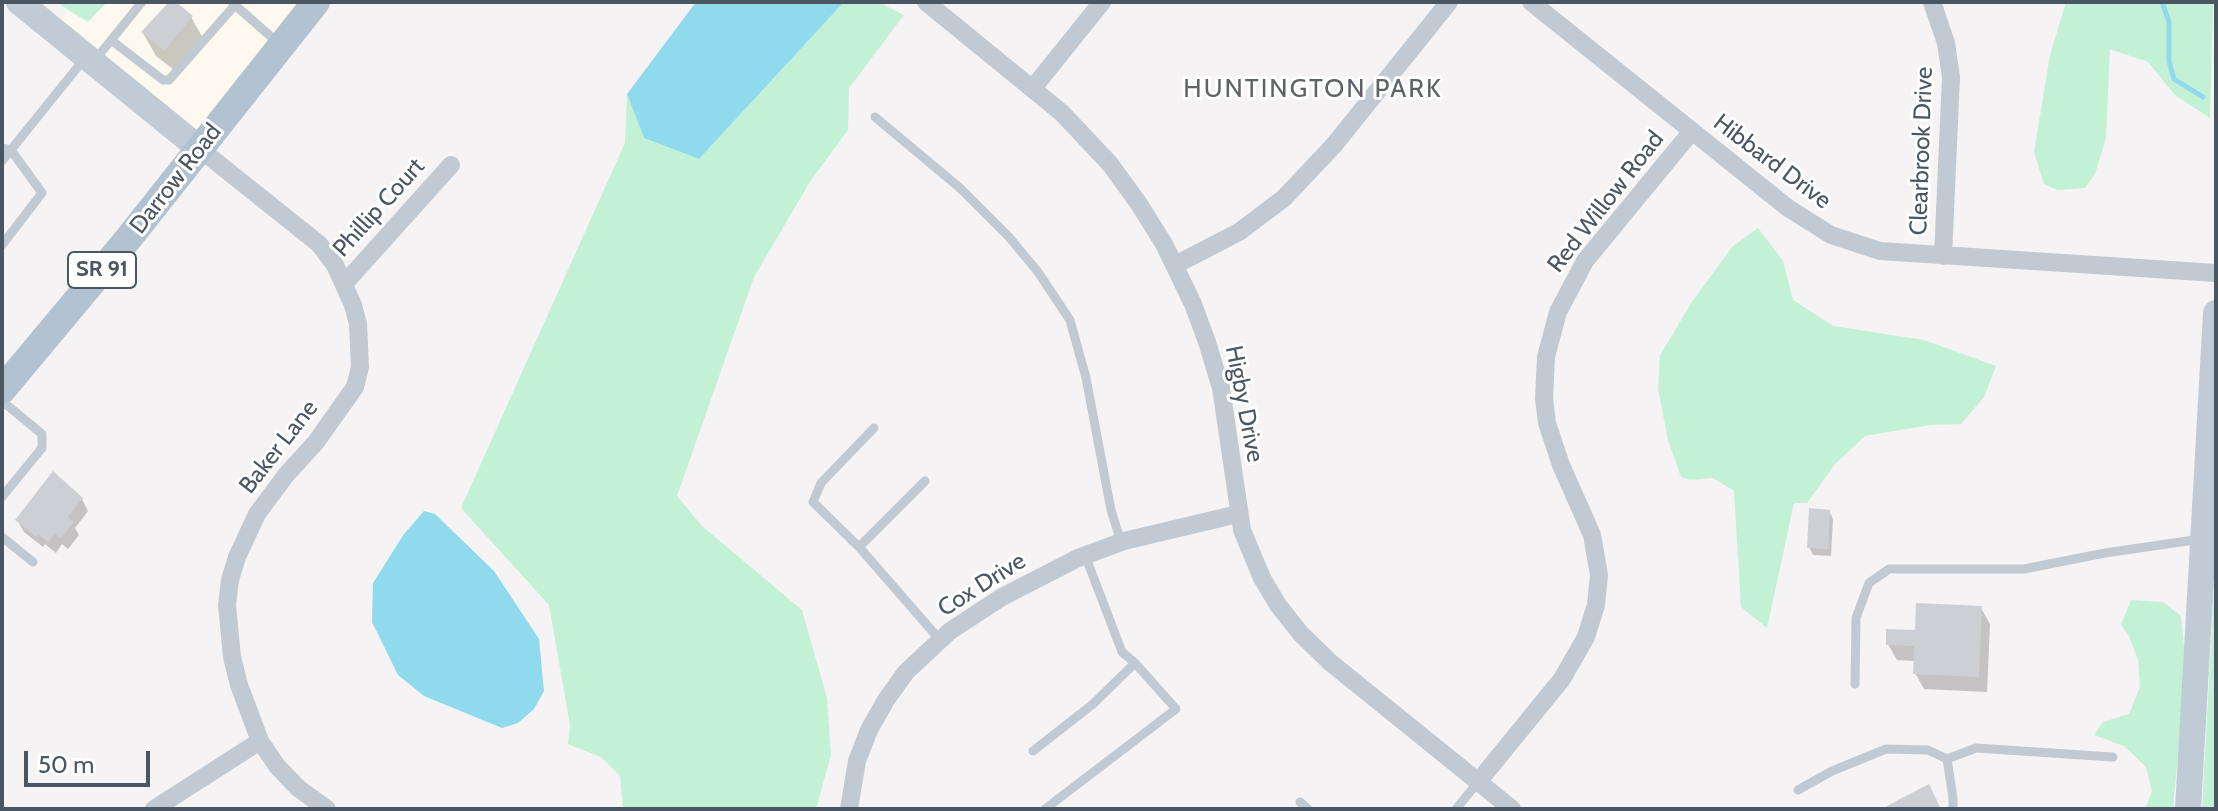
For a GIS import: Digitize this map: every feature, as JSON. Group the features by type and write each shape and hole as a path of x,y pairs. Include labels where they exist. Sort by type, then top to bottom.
{"main road":[{"path":"19,2 200,149"},
{"name":"Darrow Road","path":"3,390 316,2"},
{"path":"2188,809 2216,313"}],"street":[{"name":"Higby Drive","path":"926,2 1062,113 1110,164 1139,204 1175,265 1207,342 1221,388 1238,514 1248,547 1278,605 1301,634 1331,663 1512,809"},
{"path":"1033,88 1102,2"},
{"path":"1175,265 1239,232 1284,198 1334,145 1449,2"},
{"name":"Hibbard Drive","path":"1531,2 1788,208 1831,235 1880,251 2216,273"},
{"name":"Clearbrook Drive","path":"1932,2 1946,43 1951,77 1943,256"},
{"name":"Red Willow Road","path":"1478,782 1562,679 1586,637 1596,605 1599,575 1596,549 1585,515 1561,465 1546,411 1546,357 1558,312 1585,261 1692,131"},
{"name":"Baker Lane","path":"200,149 319,244 335,265 358,324 360,367 355,387 316,442 257,514 237,557 227,605 232,657 260,741 277,766 298,788 327,809"},
{"name":"Phillip Court","path":"344,284 451,165"},
{"name":"Cox Drive","path":"849,809 857,761 869,730 906,672 940,640 1002,597 1085,555 1121,542 1238,514"},
{"path":"154,809 260,741"}],"lane":[{"path":"2,161 6,149 111,40 142,2"},
{"path":"111,40 163,80 169,80 233,4 281,46"},
{"path":"875,117 960,188 1009,237 1038,272 1070,320 1086,378 1111,510 1121,542"},
{"path":"2,245 42,193 6,149"},
{"path":"2,497 42,448 42,434 3,390"},
{"path":"874,428 821,483 813,502 859,547 940,640"},
{"path":"859,547 925,481"},
{"path":"2,537 33,562"},
{"path":"1855,684 1856,618 1869,583 1889,569 2024,569 2105,553 2204,539"},
{"path":"1045,809 1176,709 1122,652 1085,555"},
{"path":"1033,751 1093,704 1135,663"},
{"path":"1798,790 1832,771 1886,749 1928,750 1947,759 1976,748 2113,757"},
{"path":"1947,759 1953,809"},
{"path":"1456,809 1478,782"}],"shaded area":[{"path":"107,2 311,2 198,143 56,27 68,11 88,22"}],"green space":[{"path":"56,2 107,2 88,22"},
{"path":"844,2 878,2 904,15 849,88 848,130 811,180 754,277 677,496 703,527 802,610 827,698 831,755 816,809 623,809 620,776 601,757 568,744 570,725 549,605 461,508 625,143 627,94 644,138 699,159"},
{"path":"2066,2 2213,2 2210,118 2175,95 2148,62 2110,49 2106,138 2095,174 2085,188 2057,190 2044,184 2034,152 2050,55"},
{"path":"1758,228 1783,261 1793,300 1833,326 1924,340 1996,366 1984,397 1961,424 1930,425 1865,436 1835,464 1807,503 1794,503 1767,628 1741,607 1734,491 1713,478 1690,480 1681,477 1668,440 1658,388 1660,355 1692,302 1732,247"},
{"path":"2216,553 2216,809 2202,809"},
{"path":"2131,600 2163,602 2181,616 2186,667 2173,809 2145,809 2152,791 2146,767 2124,746 2094,735 2103,722 2129,714 2140,687 2138,660 2121,624"}],"water":[{"path":"696,2 844,2 699,159 644,138 627,94"},
{"path":"424,511 435,514 494,571 539,639 544,691 534,709 518,723 502,728 424,696 398,675 372,622 373,583 404,534"}],"building":[{"path":"169,2 176,2 193,16 164,51 141,32"},
{"path":"53,471 83,498 68,517 74,522 61,538 55,534 48,542 38,534 36,537 15,520"},
{"path":"1809,508 1830,510 1828,549 1807,548"},
{"path":"1916,603 1982,606 1979,677 1913,674 1914,646 1886,645 1886,629 1915,630"},
{"path":"1929,784 1941,809 1882,809 1900,799"}],"waterway":[{"path":"2162,2 2169,22 2169,61 2174,79 2203,97"}],"district":[{"name":"HUNTINGTON PARK","path":"1313,89"}]}
